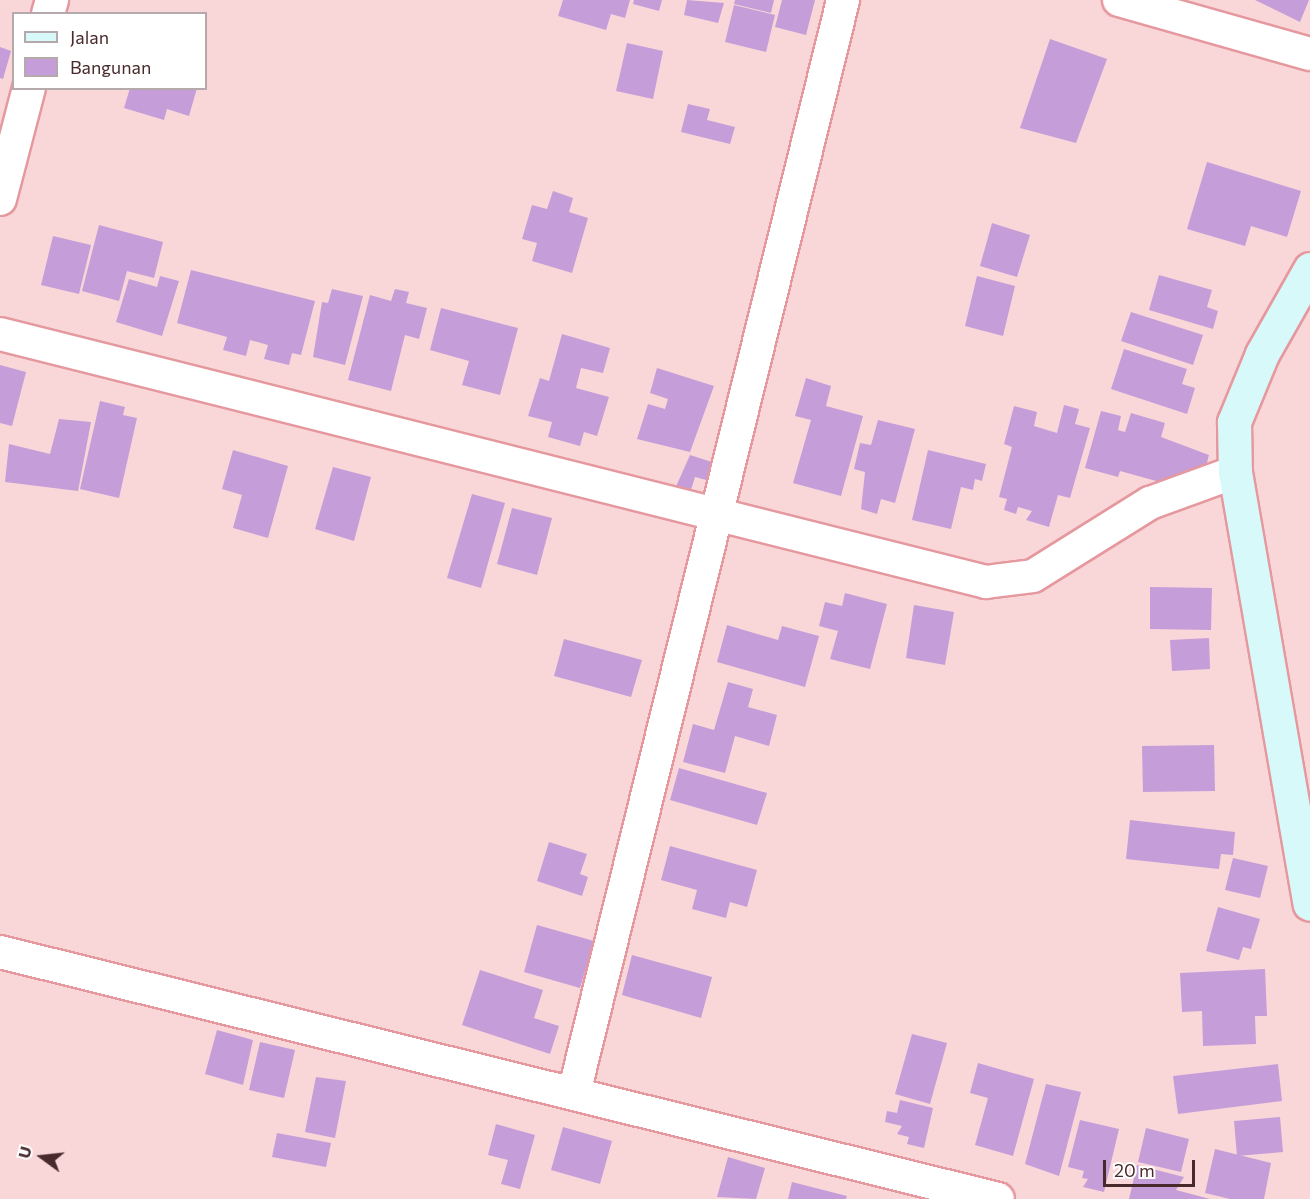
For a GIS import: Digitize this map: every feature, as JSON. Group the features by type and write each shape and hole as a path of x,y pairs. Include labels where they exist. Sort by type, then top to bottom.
{"street":[{"path":"574,1093 843,0"},
{"path":"1119,0 1310,54"},
{"path":"0,199 28,90"},
{"path":"1310,269 1262,354 1234,422 1235,472 1310,904"},
{"path":"0,334 986,582 1011,581 1033,576 1150,503 1235,472"},
{"path":"0,952 574,1093 938,1191 998,1199"}],"building":[{"path":"563,0 630,0 625,18 611,14 606,30 558,16"},
{"path":"634,0 662,0 659,11 633,4"},
{"path":"687,0 724,3 718,23 684,15"},
{"path":"735,0 774,0 771,13 734,4"},
{"path":"782,0 815,0 806,35 775,27"},
{"path":"1255,0 1309,0 1300,22"},
{"path":"734,5 775,15 766,52 725,42"},
{"path":"1050,39 1107,59 1076,143 1020,128"},
{"path":"627,43 663,51 653,99 616,91"},
{"path":"0,47 11,51 3,79 0,78"},
{"path":"129,90 196,90 189,116 167,109 164,120 124,108"},
{"path":"688,104 710,109 707,120 735,127 730,144 681,132"},
{"path":"1207,162 1301,191 1287,237 1251,226 1245,246 1187,229"},
{"path":"553,191 573,198 569,212 588,218 572,273 532,261 537,243 522,239 532,205 547,209"},
{"path":"992,223 1030,235 1017,277 980,266"},
{"path":"99,225 163,242 154,278 127,271 119,301 82,291"},
{"path":"53,236 91,245 79,294 41,285"},
{"path":"191,270 315,301 301,355 292,353 289,365 264,359 268,345 250,340 246,356 223,350 227,337 177,323"},
{"path":"1159,275 1212,290 1207,307 1218,311 1213,329 1149,310"},
{"path":"160,276 179,281 162,336 116,322 129,279 157,287"},
{"path":"977,276 1015,286 1003,336 965,326"},
{"path":"332,289 363,296 345,365 313,357 322,302 328,303"},
{"path":"395,289 409,292 406,303 427,308 419,339 405,335 391,391 348,380 370,295 391,301"},
{"path":"441,308 518,328 500,395 462,385 469,361 430,350"},
{"path":"1131,312 1203,335 1193,365 1121,341"},
{"path":"562,334 610,348 603,373 581,368 576,388 609,397 597,436 584,432 580,446 548,437 552,422 528,416 540,378 549,381"},
{"path":"1124,349 1187,369 1182,384 1195,388 1187,414 1111,389"},
{"path":"0,365 26,372 12,426 0,423"},
{"path":"657,368 714,386 690,452 637,439 648,404 665,409 668,399 650,393"},
{"path":"806,378 831,386 826,406 863,416 841,496 793,483 811,420 795,416"},
{"path":"100,401 125,407 123,415 137,418 119,498 80,489"},
{"path":"1064,405 1079,409 1075,424 1090,428 1070,498 1058,495 1049,527 1026,520 1032,511 1018,507 1016,514 1004,510 1007,499 999,497 1012,447 1004,444 1014,406 1037,412 1034,426 1057,433"},
{"path":"1101,411 1121,416 1118,430 1125,432 1131,413 1165,423 1161,437 1209,455 1203,478 1189,484 1169,479 1167,484 1120,471 1118,477 1085,468"},
{"path":"59,419 91,422 78,491 5,482 9,444 50,454"},
{"path":"878,420 915,429 895,503 881,499 877,514 861,509 865,472 854,469 860,443 871,445"},
{"path":"233,450 288,466 268,538 233,528 242,495 222,489"},
{"path":"928,450 986,464 982,481 975,479 973,490 961,487 951,529 912,520"},
{"path":"690,455 715,463 710,481 695,477 689,496 674,491"},
{"path":"333,467 371,477 354,541 315,529"},
{"path":"472,494 505,503 481,588 447,578"},
{"path":"512,508 552,518 537,575 497,564"},
{"path":"1150,587 1212,588 1211,630 1150,629"},
{"path":"845,593 887,604 870,669 830,659 838,631 819,626 825,602 842,606"},
{"path":"914,605 954,612 945,665 906,658"},
{"path":"727,625 778,640 782,626 819,636 805,687 717,662"},
{"path":"1209,638 1210,669 1172,671 1170,640"},
{"path":"564,639 642,660 631,697 554,676"},
{"path":"728,682 753,689 748,707 777,715 769,746 735,736 725,773 683,762 693,724 714,730"},
{"path":"1214,745 1215,791 1143,792 1142,746"},
{"path":"679,768 767,793 757,825 670,800"},
{"path":"1130,820 1235,832 1233,855 1221,854 1219,869 1126,859"},
{"path":"549,842 587,854 580,874 588,877 582,896 537,881"},
{"path":"670,846 757,870 747,907 730,902 726,918 692,909 697,890 661,880"},
{"path":"1233,858 1268,866 1260,898 1225,890"},
{"path":"1218,907 1260,919 1251,949 1243,947 1239,960 1206,951"},
{"path":"537,925 594,941 580,988 524,972"},
{"path":"632,955 712,977 701,1018 622,995"},
{"path":"1265,969 1267,1016 1255,1016 1256,1044 1203,1046 1202,1011 1182,1012 1180,973"},
{"path":"480,970 543,990 534,1018 559,1026 550,1054 462,1025"},
{"path":"217,1030 253,1040 243,1085 205,1074"},
{"path":"912,1034 947,1043 930,1104 895,1094"},
{"path":"260,1042 295,1050 284,1098 249,1090"},
{"path":"978,1063 1034,1079 1013,1156 975,1145 988,1098 970,1093"},
{"path":"1278,1064 1282,1101 1178,1114 1173,1076"},
{"path":"316,1077 346,1081 335,1138 305,1132"},
{"path":"1046,1084 1081,1092 1059,1176 1025,1164"},
{"path":"900,1100 933,1108 924,1148 907,1144 909,1137 897,1134 902,1126 885,1122 887,1111 897,1113"},
{"path":"1280,1117 1283,1152 1237,1156 1234,1121"},
{"path":"1080,1120 1119,1129 1104,1192 1083,1187 1088,1179 1082,1178 1084,1171 1068,1167"},
{"path":"496,1124 535,1135 520,1189 501,1184 508,1160 488,1155"},
{"path":"563,1127 612,1141 600,1184 551,1170"},
{"path":"1146,1128 1189,1139 1181,1172 1138,1162"},
{"path":"277,1133 331,1143 326,1167 272,1157"},
{"path":"1215,1149 1271,1163 1264,1199 1230,1199 1205,1193"},
{"path":"728,1157 765,1168 756,1199 717,1197"},
{"path":"1137,1165 1184,1177 1176,1190 1210,1199 1129,1199"},
{"path":"792,1182 847,1196 846,1199 788,1199"}]}
